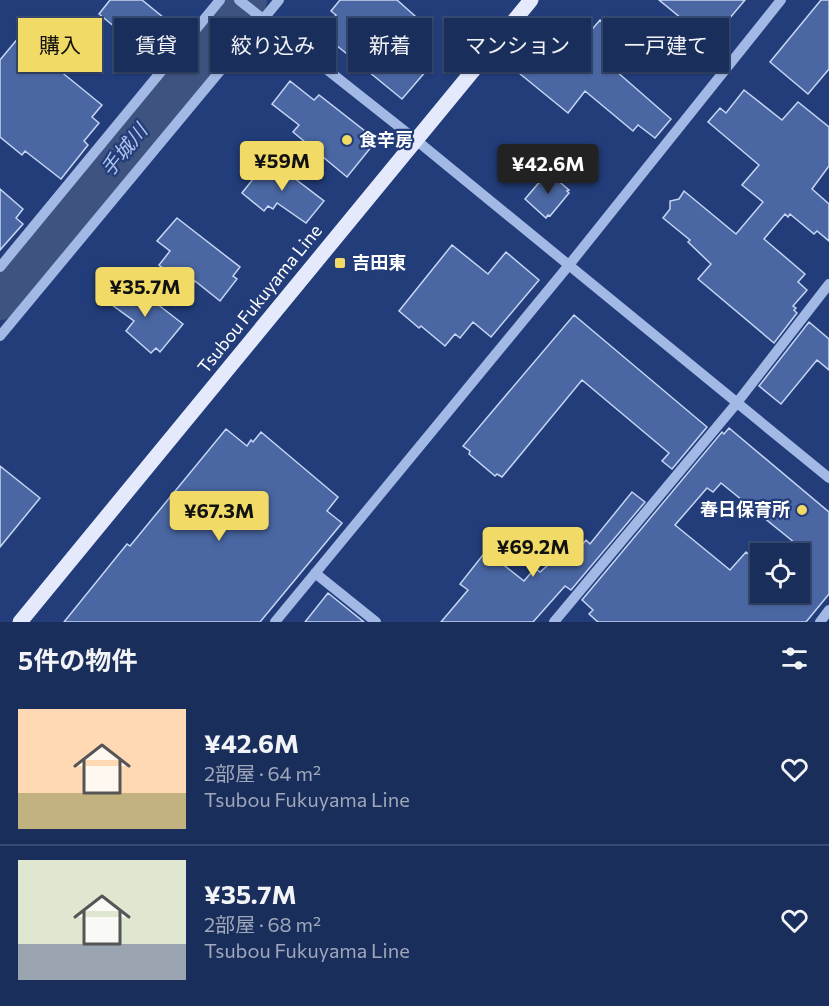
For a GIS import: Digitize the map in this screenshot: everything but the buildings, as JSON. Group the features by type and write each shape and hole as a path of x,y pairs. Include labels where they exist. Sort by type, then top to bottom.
{"main road":[{"name":"Tsubou Fukuyama Line","path":"20,622 531,0"}],"street":[{"path":"0,267 220,0"},
{"path":"239,0 416,140 829,478"},
{"path":"0,336 259,17 279,0"},
{"path":"275,622 569,266 781,0"},
{"path":"554,622 736,404 829,284"},
{"path":"315,573 376,622"},
{"path":"820,622 829,610"}],"waterway":[{"name":"手城川","path":"0,301 248,0"}],"place":[{"name":"食辛房","path":"347,140"},
{"name":"吉田東","path":"340,263"},
{"name":"春日保育所","path":"802,510"}]}
